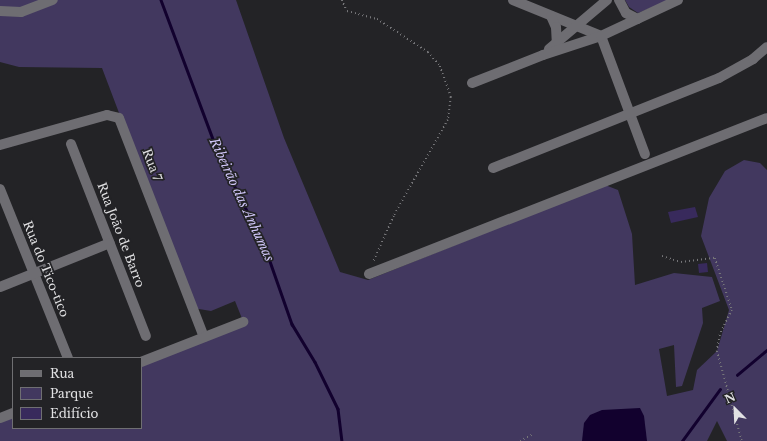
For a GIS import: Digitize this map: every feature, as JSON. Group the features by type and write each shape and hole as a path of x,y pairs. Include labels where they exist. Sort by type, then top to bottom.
{"street":[{"path":"0,10 21,12 53,0"},
{"path":"513,0 601,36 645,154"},
{"path":"543,54 578,27 607,0"},
{"path":"619,0 626,13 638,19"},
{"path":"472,83 543,54 601,36 678,0"},
{"path":"551,16 556,27 557,44"},
{"path":"493,168 630,112 719,78 753,58 767,47"},
{"name":"Rua 7","path":"0,145 107,115 119,118 204,337"},
{"path":"369,274 767,118"},
{"name":"Rua João de Barro","path":"71,144 146,336"},
{"name":"Rua do Tico-tico","path":"0,189 68,357"},
{"path":"0,287 110,244"},
{"path":"142,362 243,322"},
{"path":"0,418 12,413"}],"path":[{"path":"342,0 347,10 376,19 428,52 440,66 451,97 448,120 394,216 369,274"},
{"path":"662,256 680,262 715,258 732,310 720,335 717,351 742,441"},
{"path":"520,441 533,434"}],"green space":[{"path":"0,0 236,0 284,138 340,272 368,280 605,185 618,190 632,234 635,285 674,273 712,277 720,301 702,308 703,323 682,386 676,387 674,345 659,349 667,396 693,390 697,370 717,351 729,310 701,236 709,198 725,171 744,160 760,163 767,170 767,441 727,441 717,421 707,441 0,441 0,418 12,413 12,429 142,429 142,362 243,321 235,301 211,311 193,308 102,68 19,67 0,62"},
{"path":"625,0 671,0 638,13 629,7"}],"shaded area":[{"path":"640,408 644,416 647,441 582,441 584,423 590,415 602,410"}],"building":[{"path":"695,207 698,217 671,223 668,212"},
{"path":"707,263 708,272 699,273 698,264"}],"waterway":[{"name":"Ribeirão das Anhumas","path":"161,0 219,155 265,247 292,324 315,362 338,409 342,441"},
{"path":"737,375 767,350"},
{"path":"682,441 720,389"}]}
